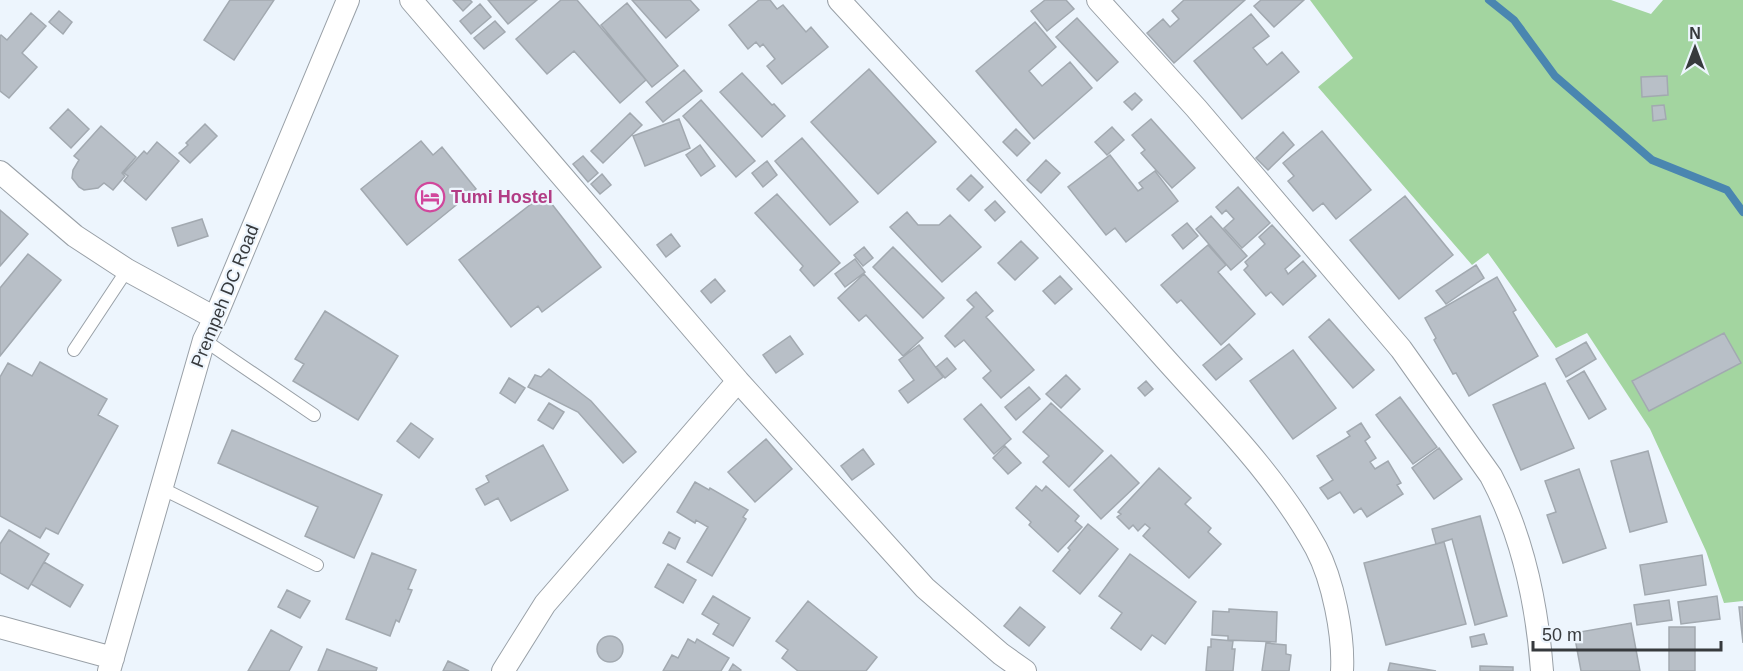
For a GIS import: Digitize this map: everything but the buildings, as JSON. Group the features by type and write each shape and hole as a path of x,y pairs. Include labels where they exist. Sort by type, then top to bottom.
{"street":[{"name":"Prempeh DC Road","path":"111,664 204,340 348,0"},
{"path":"411,0 738,381 925,588 1001,654 1025,671"},
{"path":"839,0 1055,233 1278,487 1317,550 1331,588 1340,626 1342,671"},
{"path":"1098,0 1196,108 1401,349 1491,476 1502,498 1522,552 1538,624 1542,671"},
{"path":"0,172 75,236 127,270 215,318"},
{"path":"503,671 545,604 738,381"},
{"path":"0,627 111,664"}],"lane":[{"path":"74,350 127,270"},
{"path":"204,340 315,416"},
{"path":"161,488 317,566"}],"green space":[{"path":"1310,0 1611,0 1651,14 1663,0 1743,0 1743,601 1724,603 1706,551 1650,429 1587,333 1556,348 1488,253 1472,265 1318,87 1353,58"}],"waterway":[{"path":"1489,0 1514,20 1555,76 1652,160 1727,190 1743,212"}],"place":[{"name":"Tumi Hostel","path":"430,197"}]}
